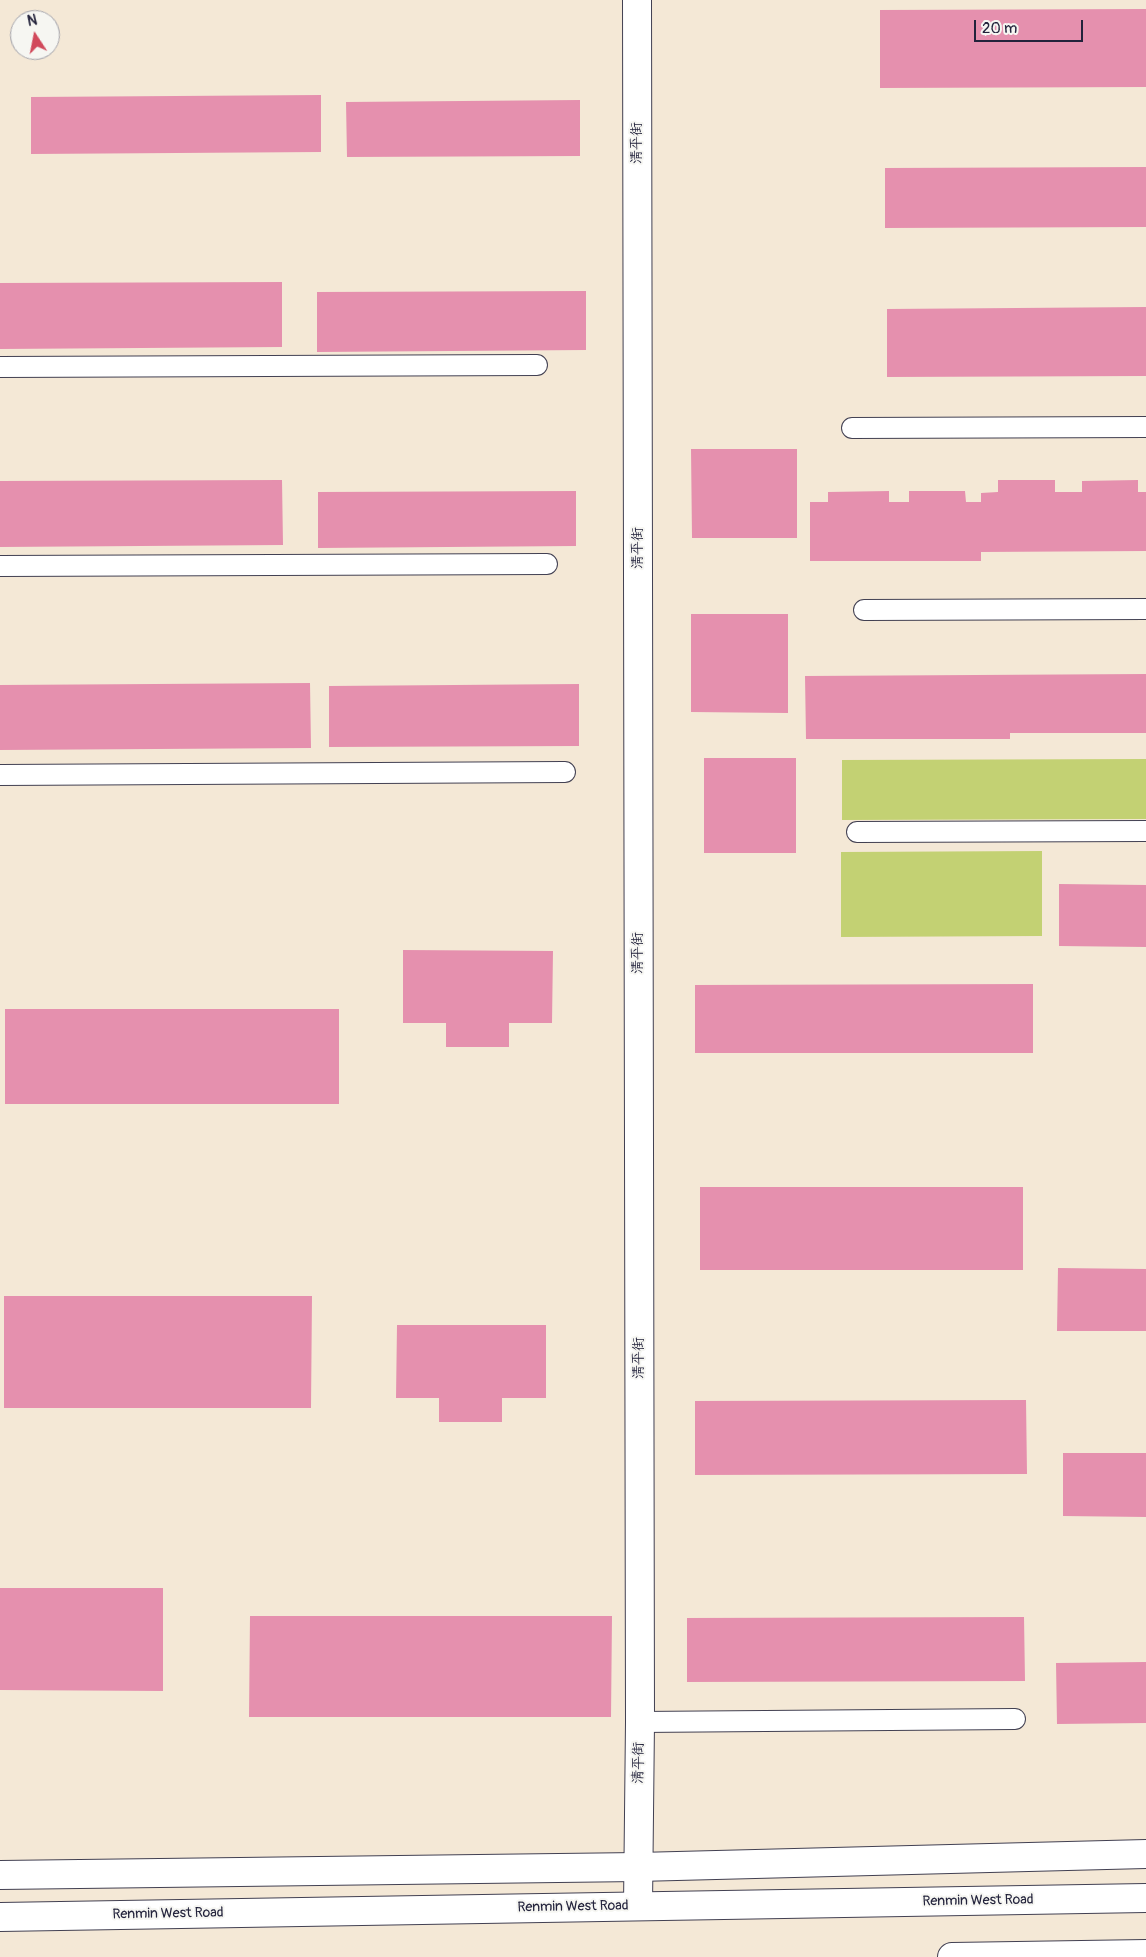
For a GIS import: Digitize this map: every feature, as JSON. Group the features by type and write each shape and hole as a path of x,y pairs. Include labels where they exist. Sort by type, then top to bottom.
{"street":[{"name":"清平街","path":"637,0 640,1722 638,1906"},
{"path":"0,1875 638,1866 1146,1854"},
{"name":"Renmin West Road","path":"0,1917 1146,1898"},
{"path":"952,1957 1146,1954"}],"lane":[{"path":"0,367 537,365"},
{"path":"852,428 1146,427"},
{"path":"0,566 547,564"},
{"path":"864,610 1146,609"},
{"path":"0,775 565,772"},
{"path":"857,832 1146,831"},
{"path":"640,1722 1016,1719"}],"green space":[{"path":"1146,759 1146,819 842,820 842,760"},
{"path":"1042,851 1042,936 841,937 841,852"}],"building":[{"path":"1146,9 1146,87 880,88 880,10"},
{"path":"321,95 321,152 31,154 31,97"},
{"path":"580,100 580,156 347,157 346,102"},
{"path":"1146,167 1146,227 885,228 885,168"},
{"path":"282,282 282,347 0,349 0,283"},
{"path":"586,291 586,350 317,352 317,292"},
{"path":"1146,307 1146,376 887,377 887,309"},
{"path":"691,449 797,449 797,538 692,538"},
{"path":"282,480 283,545 0,547 0,481"},
{"path":"998,480 1055,480 1055,492 1082,492 1082,481 1138,480 1138,492 1146,492 1146,551 981,552 981,561 810,561 810,502 828,502 828,492 889,491 889,502 909,502 909,491 965,491 966,502 981,502 981,493 998,492"},
{"path":"576,491 576,546 318,548 318,492"},
{"path":"691,614 788,614 788,713 691,712"},
{"path":"1146,674 1146,733 1010,733 1010,739 806,739 805,676"},
{"path":"310,683 311,748 0,750 0,685"},
{"path":"579,684 579,746 329,747 329,686"},
{"path":"704,758 796,758 796,853 704,853"},
{"path":"1059,884 1146,885 1146,947 1059,946"},
{"path":"403,950 553,951 552,1023 509,1023 509,1047 446,1047 446,1023 403,1023"},
{"path":"1033,984 1033,1053 695,1053 695,985"},
{"path":"5,1009 339,1009 339,1104 5,1104"},
{"path":"700,1187 1023,1187 1023,1270 700,1270"},
{"path":"1058,1268 1146,1269 1146,1331 1057,1331"},
{"path":"4,1296 312,1296 311,1408 4,1408"},
{"path":"397,1325 546,1325 546,1398 502,1398 502,1422 439,1422 439,1398 396,1398"},
{"path":"1026,1400 1027,1474 695,1475 695,1401"},
{"path":"1063,1453 1146,1453 1146,1517 1063,1516"},
{"path":"0,1588 163,1588 163,1691 0,1690"},
{"path":"250,1616 612,1616 611,1717 249,1717"},
{"path":"1024,1617 1025,1681 687,1682 687,1618"},
{"path":"1146,1662 1146,1723 1057,1724 1056,1663"}]}
